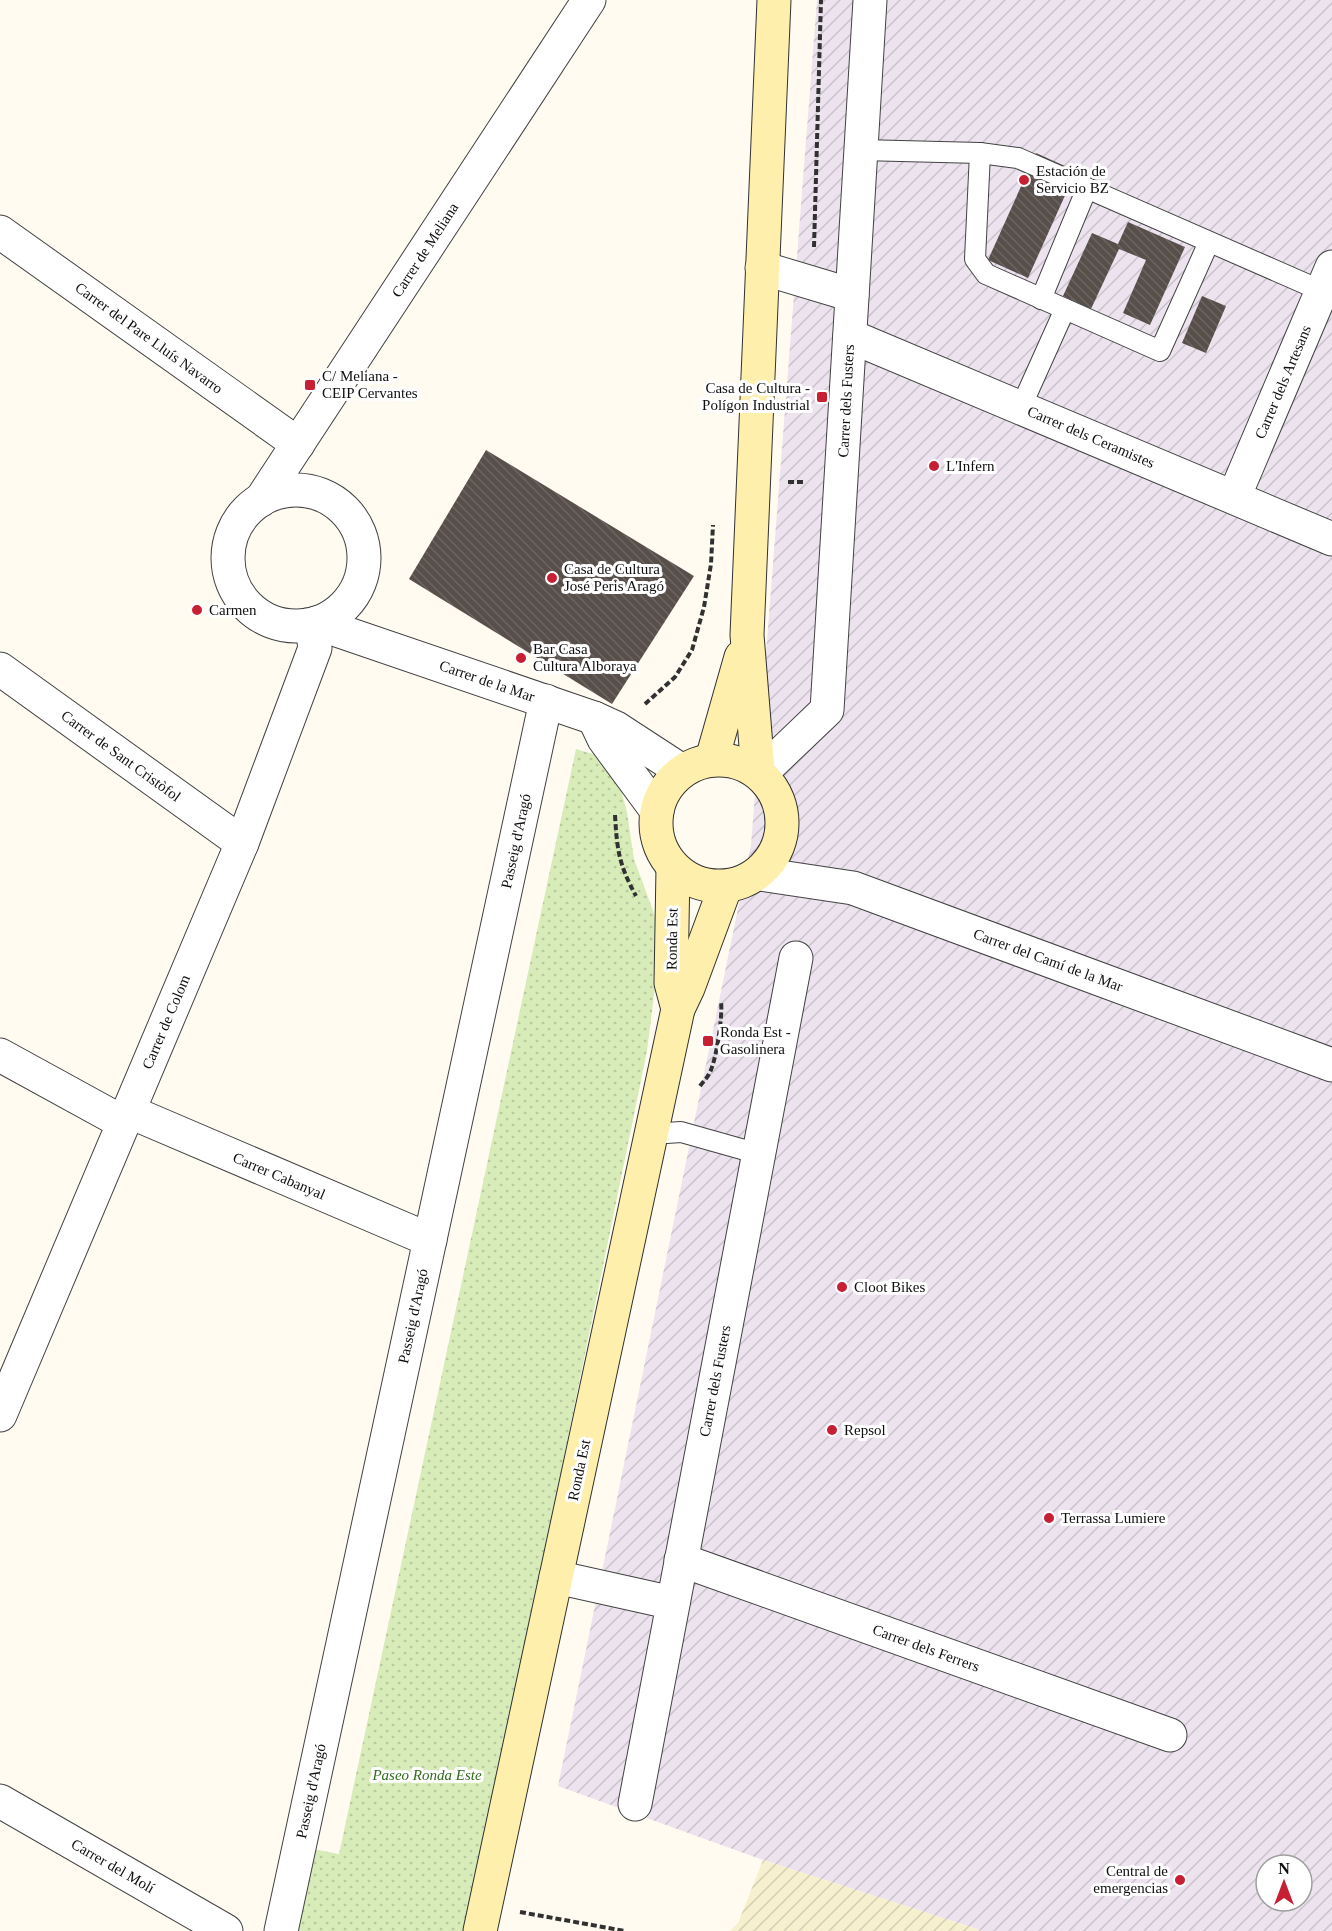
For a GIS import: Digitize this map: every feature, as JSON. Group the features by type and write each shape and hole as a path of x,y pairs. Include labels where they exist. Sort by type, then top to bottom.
{"main road":[{"path":"759,773 747,635 774,0"},
{"path":"712,759 747,635"},
{"path":"712,759 737,761 759,773 782,802 781,844 760,874 725,888 697,884 673,868 658,841 657,811 665,789 682,771 712,759"},
{"name":"Ronda Est","path":"673,868 671,983 678,1009"},
{"name":"Ronda Est","path":"480,1931 678,1009 725,888"}],"street":[{"name":"Carrer de Meliana","path":"261,500 589,0"},
{"name":"Carrer dels Fusters","path":"759,773 827,710 870,0"},
{"name":"Carrer del Pare Lluís Navarro","path":"0,232 298,444"},
{"path":"762,268 852,295"},
{"name":"Carrer dels Artesans","path":"1234,497 1327,279"},
{"name":"Carrer dels Ceramistes","path":"850,336 1332,539"},
{"path":"298,490 318,494 335,502 351,518 362,538 365,561 361,583 355,593 349,603 332,617 311,624 287,626 266,619 247,606 234,587 228,565 229,546 235,528 246,512 261,500 279,492 298,490"},
{"path":"355,593 380,645"},
{"name":"Carrer de la Mar","path":"311,624 380,645 594,718 616,728 682,771"},
{"name":"Carrer de Colom","path":"2,1408 242,843 315,648 311,624"},
{"name":"Carrer de Sant Cristòfol","path":"0,669 242,843"},
{"name":"Passeig d'Aragó","path":"281,1931 546,701"},
{"path":"594,718 604,739 657,811"},
{"name":"Carrer del Camí de la Mar","path":"760,874 854,888 1332,1065"},
{"name":"Carrer dels Fusters","path":"635,1804 796,958"},
{"name":"Carrer Cabanyal","path":"0,1054 126,1117 430,1240"},
{"name":"Carrer dels Ferrers","path":"681,1560 1170,1735"},
{"path":"556,1577 673,1603"},
{"name":"Carrer del Molí","path":"0,1801 226,1931"}],"lane":[{"path":"861,150 980,153 1018,158 1209,242 1327,279"},
{"path":"980,153 975,259 986,274 1160,351 1209,242"},
{"path":"1041,299 1087,188"},
{"path":"1021,408 1065,309"},
{"path":"652,1134 681,1132 759,1154"}],"path":[{"path":"512,1911 625,1931"}],"shaded area":[{"path":"817,0 1332,0 1332,1931 983,1931 763,1860 558,1786 751,845"},
{"path":"763,1860 983,1931 730,1931 738,1923"}],"green space":[{"name":"Paseo Ronda Este","path":"576,749 607,758 621,790 627,812 634,859 658,924 656,979 647,1051 497,1784 464,1931 295,1931 313,1849 339,1854"}],"building":[{"path":"1036,153 1076,171 1028,278 988,260"},
{"path":"1128,222 1185,247 1150,325 1123,313 1146,260 1119,249 1091,309 1063,296 1092,233 1118,244"},
{"path":"1202,296 1226,306 1206,353 1182,343"},
{"name":"Casa de Cultura José Peris Aragó","path":"486,450 694,576 612,704 409,579"}],"place":[{"name":"Estación de Servicio BZ","path":"1024,180"},
{"name":"C/ Meliana - CEIP Cervantes","path":"310,385"},
{"name":"Casa de Cultura - Polígon Industrial","path":"822,397"},
{"name":"L'Infern","path":"934,466"},
{"name":"Casa de Cultura José Peris Aragó","path":"552,578"},
{"name":"Carmen","path":"197,610"},
{"name":"Bar Casa Cultura Alboraya","path":"521,658"},
{"name":"Ronda Est - Gasolinera","path":"708,1041"},
{"name":"Cloot Bikes","path":"842,1287"},
{"name":"Repsol","path":"832,1430"},
{"name":"Terrassa Lumiere","path":"1049,1518"},
{"name":"Central de emergencias","path":"1180,1880"}]}
